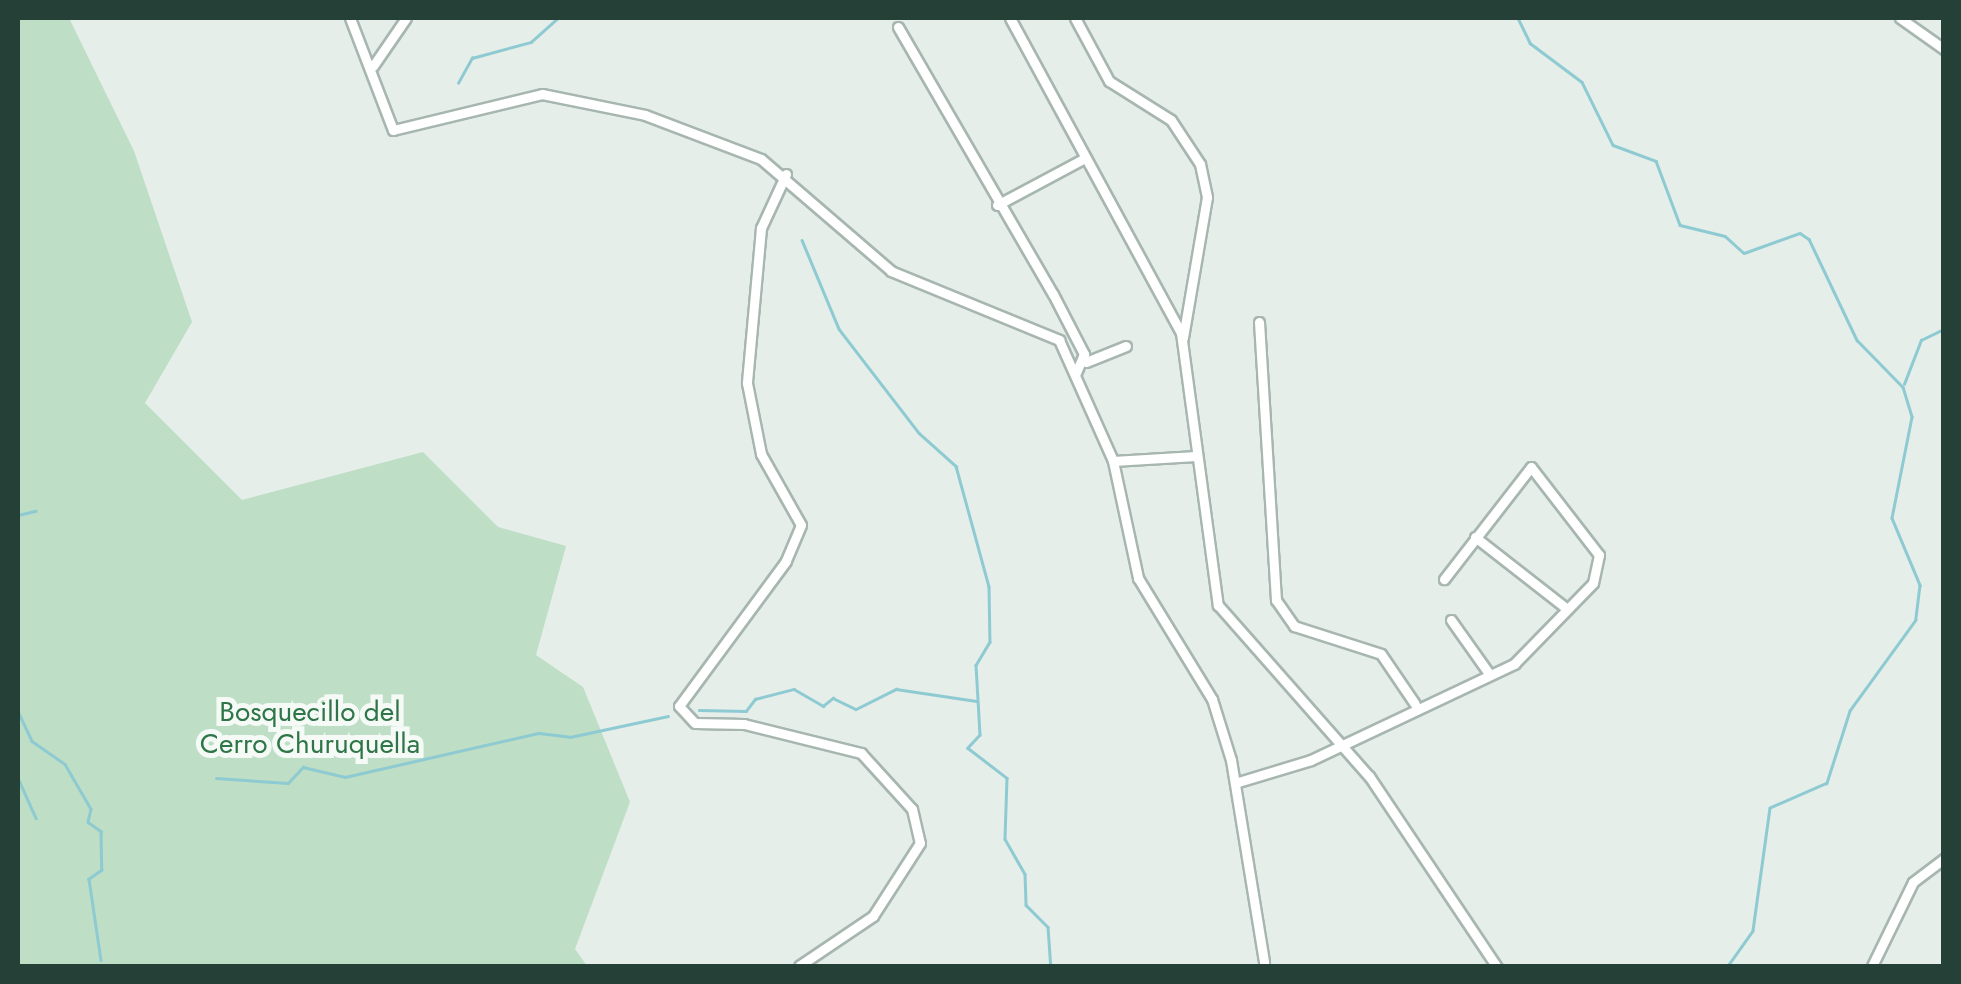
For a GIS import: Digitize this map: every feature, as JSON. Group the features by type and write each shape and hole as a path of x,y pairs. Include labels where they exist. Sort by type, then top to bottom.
{"street":[{"path":"350,18 374,66 393,130 521,95 590,98 786,174 891,271 1059,340 1113,461 1138,578 1212,699 1235,783 1264,962"},
{"path":"374,66 406,18"},
{"path":"1010,18 1182,341"},
{"path":"1075,18 1109,81 1171,120 1200,164 1207,198 1182,341 1218,604 1342,745 1496,966"},
{"path":"1900,18 1944,49"},
{"path":"898,27 1086,362"},
{"path":"997,205 1085,158"},
{"path":"786,174 761,228 748,383 761,454 801,525 786,561 740,612 678,706 695,723 744,724 861,754 912,808 920,843 873,916 799,966"},
{"path":"1259,322 1276,600 1294,626 1381,654 1415,704"},
{"path":"1076,374 1086,362 1126,346"},
{"path":"1113,461 1196,456"},
{"path":"1235,783 1342,745 1415,704 1490,675 1593,583 1599,555 1538,470 1522,471 1444,579"},
{"path":"1475,536 1566,609"},
{"path":"1451,620 1490,675"},
{"path":"1872,966 1913,882 1944,859"}],"green space":[{"name":"Bosquecillo del Cerro Churuquella","path":"18,18 69,18 134,151 192,322 145,403 242,500 423,452 498,527 566,546 536,655 583,687 630,802 575,949 587,966 18,966"}],"waterway":[{"path":"458,83 472,58 531,42 558,18"},
{"path":"1518,18 1530,43 1582,82 1613,145 1656,161 1680,225 1725,236 1744,253 1800,233 1809,239 1857,340 1903,387 1912,417 1892,518 1920,585 1916,620 1850,711 1827,783 1770,808 1753,931 1728,966"},
{"path":"802,240 839,329 919,433 956,466 989,587 990,642 976,665 980,735 968,748 1007,778 1005,839 1025,874 1026,905 1048,927 1051,966"},
{"path":"1904,384 1921,340 1944,329"},
{"path":"18,515 36,511"},
{"path":"699,710 746,711 755,699 794,689 823,706 833,698 856,709 896,689 976,701"},
{"path":"18,711 32,741 65,764 91,809 88,822 101,831 102,870 89,879 101,960"},
{"path":"216,778 288,783 303,767 345,777 539,733 570,737 668,716"},
{"path":"18,778 36,818"}]}
